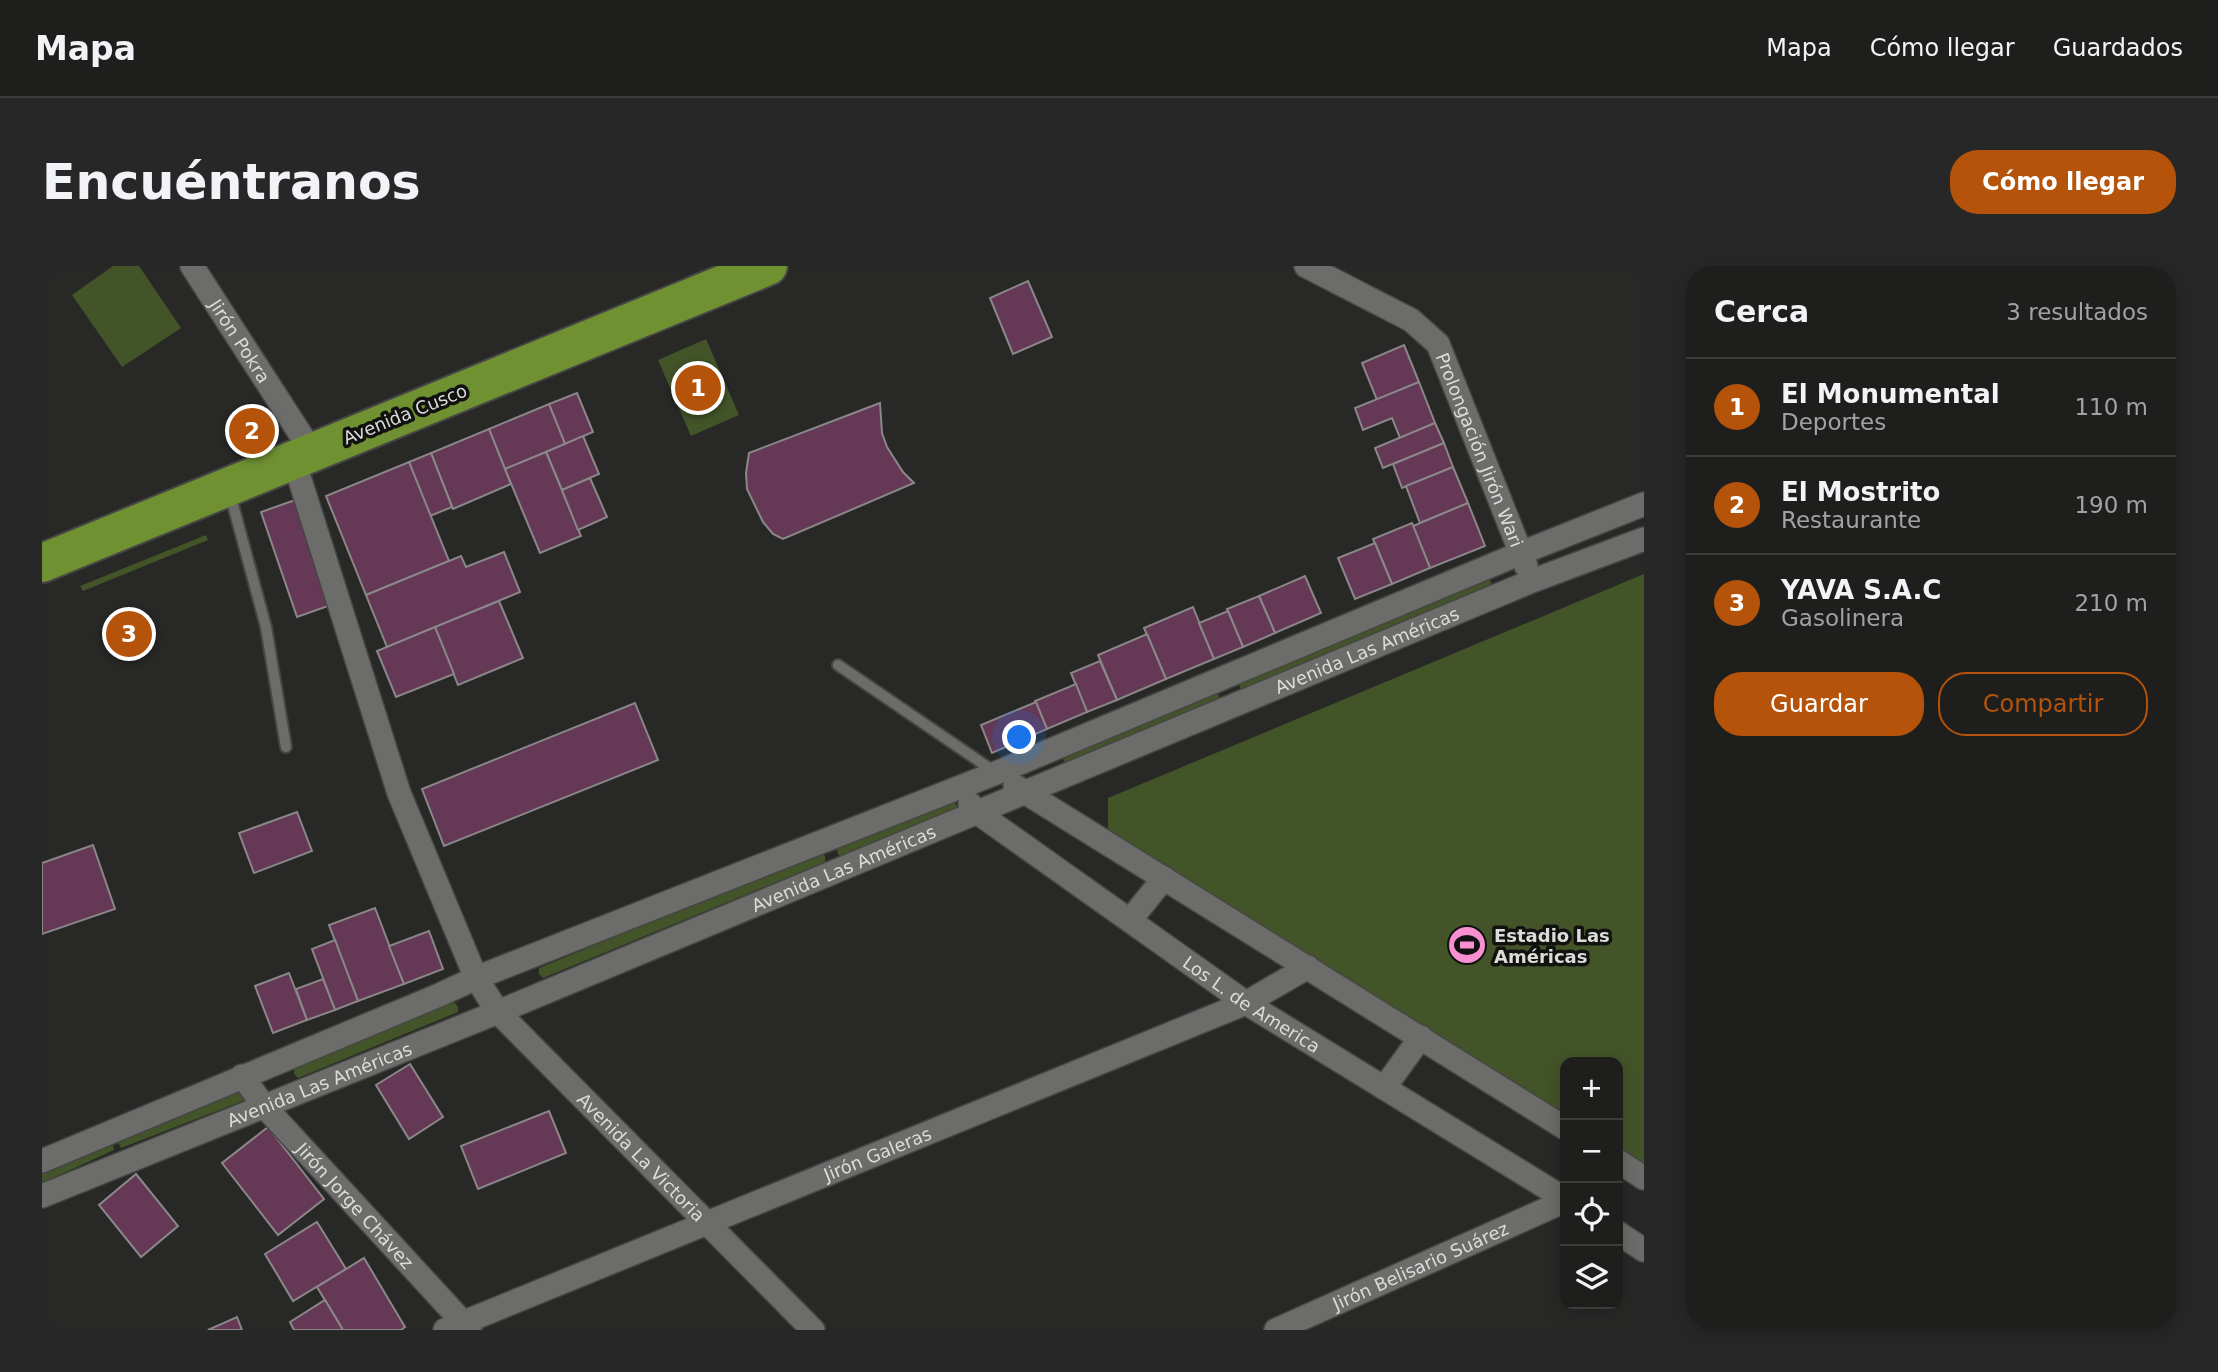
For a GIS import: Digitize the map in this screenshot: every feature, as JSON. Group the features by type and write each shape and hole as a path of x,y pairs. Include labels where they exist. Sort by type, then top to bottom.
{"highway":[{"name":"Avenida Cusco","path":"42,563 768,266"}],"street":[{"name":"Jirón Pokra","path":"192,266 303,457 399,793 476,978"},
{"name":"Prolongación Jirón Wari","path":"1306,266 1411,320 1438,344 1532,581"},
{"name":"Avenida Las Américas","path":"42,1161 476,978 996,773 1521,553 1644,505"},
{"name":"Avenida Las Américas","path":"42,1196 498,1012 1532,581 1644,539"},
{"path":"996,773 1024,793 1560,1125"},
{"name":"Los L. de America","path":"955,789 978,813 1246,1003 1560,1197"},
{"path":"1130,919 1164,878"},
{"name":"Jirón Galeras","path":"459,1327 1246,1003 1307,967"},
{"name":"Avenida La Victoria","path":"476,978 498,1012 813,1330"},
{"path":"1384,1088 1421,1037"},
{"name":"Jirón Jorge Chávez","path":"242,1076 264,1106 459,1327"},
{"name":"Jirón Belisario Suárez","path":"1276,1330 1560,1202"},
{"path":"1623,1236 1644,1250"}],"lane":[{"path":"229,487 266,626 286,747"},
{"path":"838,665 996,773"}],"green space":[{"path":"113,266 139,266 181,328 122,367 72,295"},
{"path":"706,339 739,415 691,436 658,360"},
{"path":"206,535 208,540 83,591 80,586"},
{"name":"Estadio Las Américas","path":"1644,574 1644,1172 1623,1158 1623,1057 1560,1057 1560,1119 1108,829 1108,798"},
{"path":"1489,579 1494,587 1241,692 1239,683"},
{"path":"1217,692 1220,699 1065,763 1062,756"},
{"path":"954,801 958,809 842,859 838,854 837,848"},
{"path":"821,852 825,856 825,862 543,978 539,974 539,968"},
{"path":"454,1002 458,1012 298,1078 294,1074 294,1068"},
{"path":"244,1089 248,1099 121,1148 117,1141"},
{"path":"112,1142 114,1150 42,1183 42,1171"}],"building":[{"path":"1028,281 1052,337 1013,354 990,298"},
{"path":"1404,345 1419,382 1377,400 1362,363"},
{"path":"1419,382 1435,423 1400,438 1392,418 1363,430 1355,408"},
{"path":"577,393 593,432 565,444 549,404"},
{"path":"880,403 882,433 887,447 903,472 914,483 783,539 773,534 763,522 747,489 749,453"},
{"path":"549,404 565,444 505,469 489,429"},
{"path":"1435,423 1444,443 1383,468 1375,448"},
{"path":"489,429 511,484 453,509 431,453"},
{"path":"583,436 599,474 562,490 546,452"},
{"path":"1444,443 1453,467 1402,488 1393,464"},
{"path":"546,452 581,536 540,553 505,469"},
{"path":"431,453 452,507 430,516 409,462"},
{"path":"409,462 449,561 366,595 326,496"},
{"path":"1453,467 1468,503 1420,523 1406,486"},
{"path":"590,478 607,517 578,530 562,490"},
{"path":"295,500 331,605 297,617 261,512"},
{"path":"1468,503 1485,546 1430,568 1413,526"},
{"path":"1412,523 1430,568 1392,584 1373,539"},
{"path":"1375,543 1392,584 1355,599 1338,558"},
{"path":"504,552 520,592 387,647 366,595 461,556 466,567"},
{"path":"1305,576 1321,613 1275,633 1259,596"},
{"path":"1259,596 1275,633 1243,647 1227,609"},
{"path":"499,601 523,658 458,685 435,627"},
{"path":"1193,607 1214,659 1166,679 1144,628"},
{"path":"1228,611 1243,647 1214,659 1199,623"},
{"path":"435,627 454,674 396,697 377,651"},
{"path":"1147,634 1166,679 1117,700 1098,655"},
{"path":"1100,661 1117,700 1087,712 1071,673"},
{"path":"1076,684 1087,712 1047,729 1035,701"},
{"path":"1036,702 1047,729 992,753 981,725"},
{"path":"635,703 658,760 444,846 422,789"},
{"path":"297,812 312,851 254,873 239,833"},
{"path":"93,845 115,909 42,934 42,863"},
{"path":"375,908 404,984 358,1001 329,925"},
{"path":"429,931 443,969 404,984 389,946"},
{"path":"335,940 358,1001 335,1010 312,949"},
{"path":"289,973 307,1020 273,1033 255,986"},
{"path":"323,979 335,1010 307,1020 296,989"},
{"path":"410,1064 443,1117 409,1139 376,1085"},
{"path":"549,1111 566,1153 478,1189 461,1146"},
{"path":"268,1127 324,1199 278,1235 222,1163"},
{"path":"136,1174 178,1226 141,1257 99,1205"},
{"path":"317,1222 346,1269 293,1301 265,1254"},
{"path":"364,1258 405,1327 401,1330 343,1330 317,1287"},
{"path":"325,1300 343,1330 294,1330 290,1322"},
{"path":"237,1317 242,1330 208,1330"}],"place":[{"name":"El Monumental","path":"698,388"},
{"name":"El Mostrito","path":"252,431"},
{"name":"YAVA S.A.C","path":"129,634"},
{"name":"Estadio Las Américas","path":"1467,945"}]}
